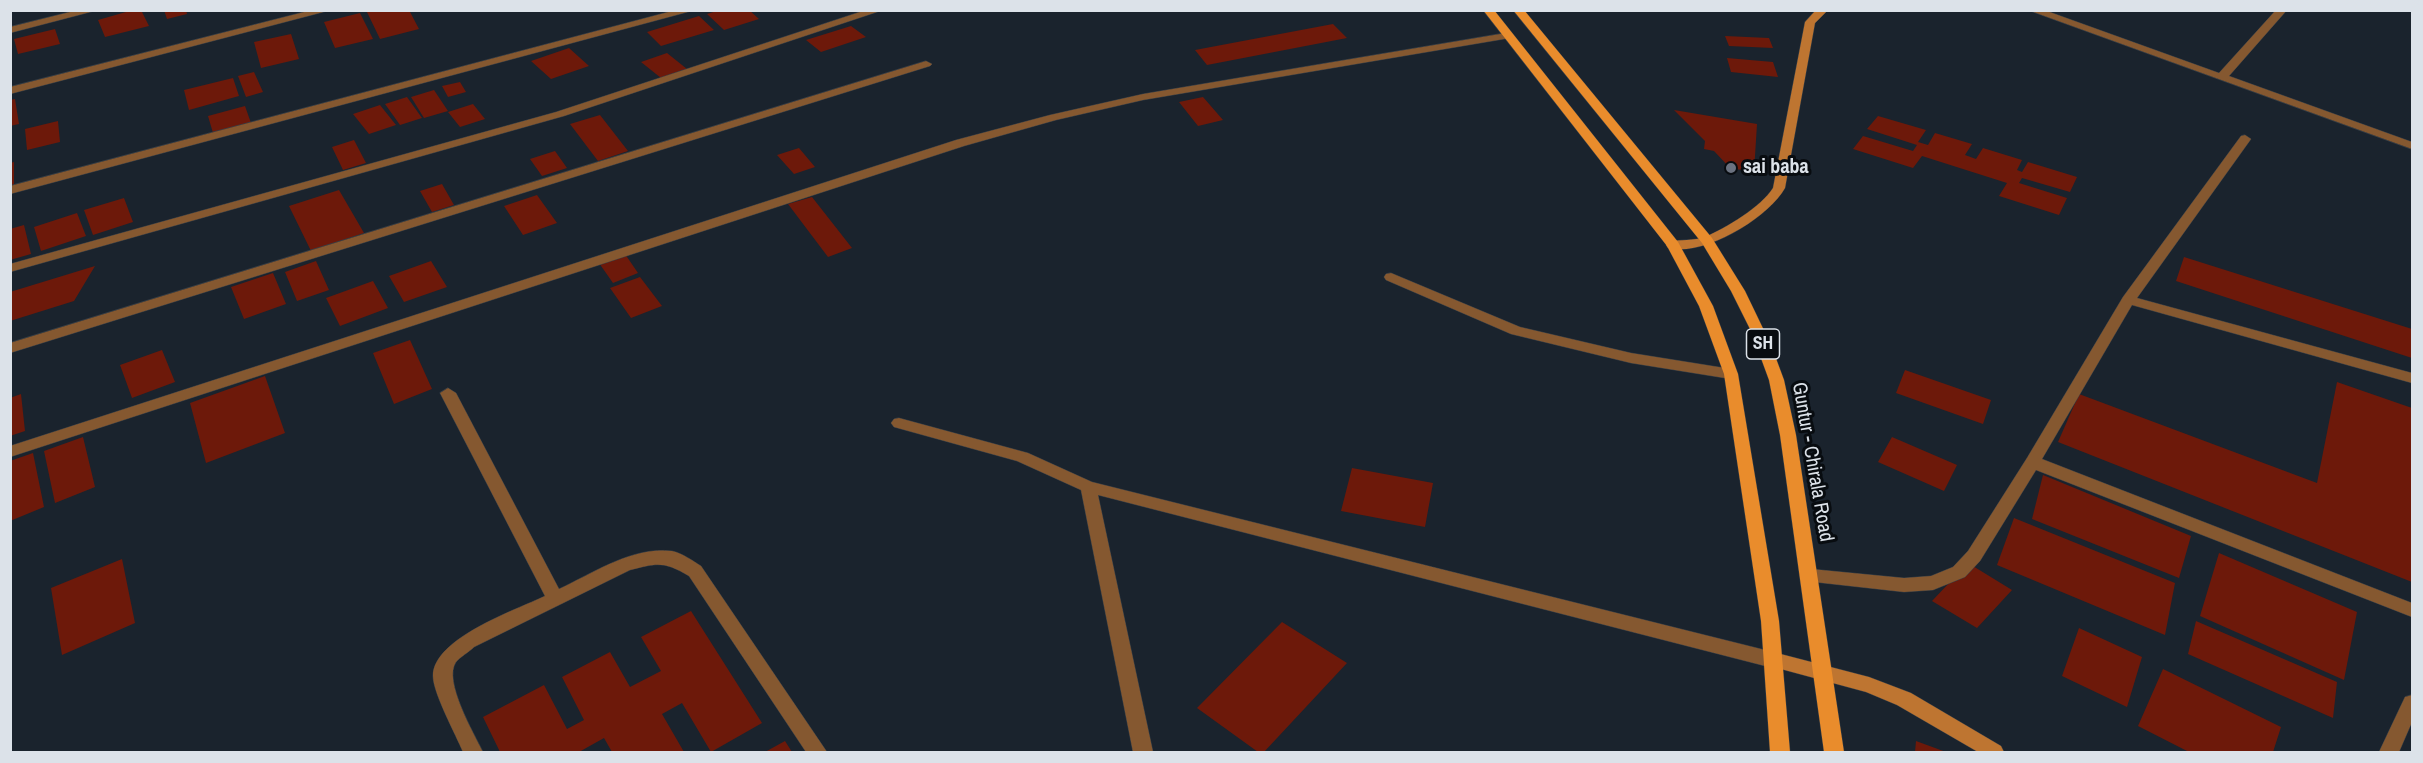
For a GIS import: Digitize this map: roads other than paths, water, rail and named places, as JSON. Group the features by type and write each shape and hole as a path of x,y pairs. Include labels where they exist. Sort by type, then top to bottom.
{"main road":[{"name":"SH","path":"1488,10 1506,36 1673,245 1706,306 1731,374 1770,621 1780,753"},
{"name":"Guntur - Chirala Road","path":"1518,10 1707,241 1746,307 1764,345 1777,383 1789,438 1811,576 1834,753"}],"street":[{"path":"35,10 38,23"},
{"path":"10,30 93,10"},
{"path":"10,91 326,10"},
{"path":"10,190 690,10"},
{"path":"1673,245 1707,241 1755,213 1772,200 1779,188 1810,22 1823,10"},
{"path":"2033,10 2412,146"},
{"path":"2221,78 2282,10"},
{"path":"10,268 560,114 869,12"},
{"path":"10,452 960,143 1054,117 1143,97 1506,36"},
{"path":"10,348 926,64"},
{"path":"1811,576 1904,585 1933,583 1959,572 1974,556 2033,462 2128,300 2245,139"},
{"path":"1391,276 1516,331 1631,358 1731,374"},
{"path":"2128,300 2412,378"},
{"path":"448,393 555,599"},
{"path":"898,423 1022,457 1088,488 1869,685 1904,699 1994,753"},
{"path":"2033,462 2412,610"},
{"path":"1088,488 1143,753"},
{"path":"473,753 444,683 442,675 448,658 468,642 625,565 650,558 674,558 695,571 817,753"},
{"path":"2390,753 2412,704"}],"place":[{"name":"sai baba","path":"1731,168"}]}
